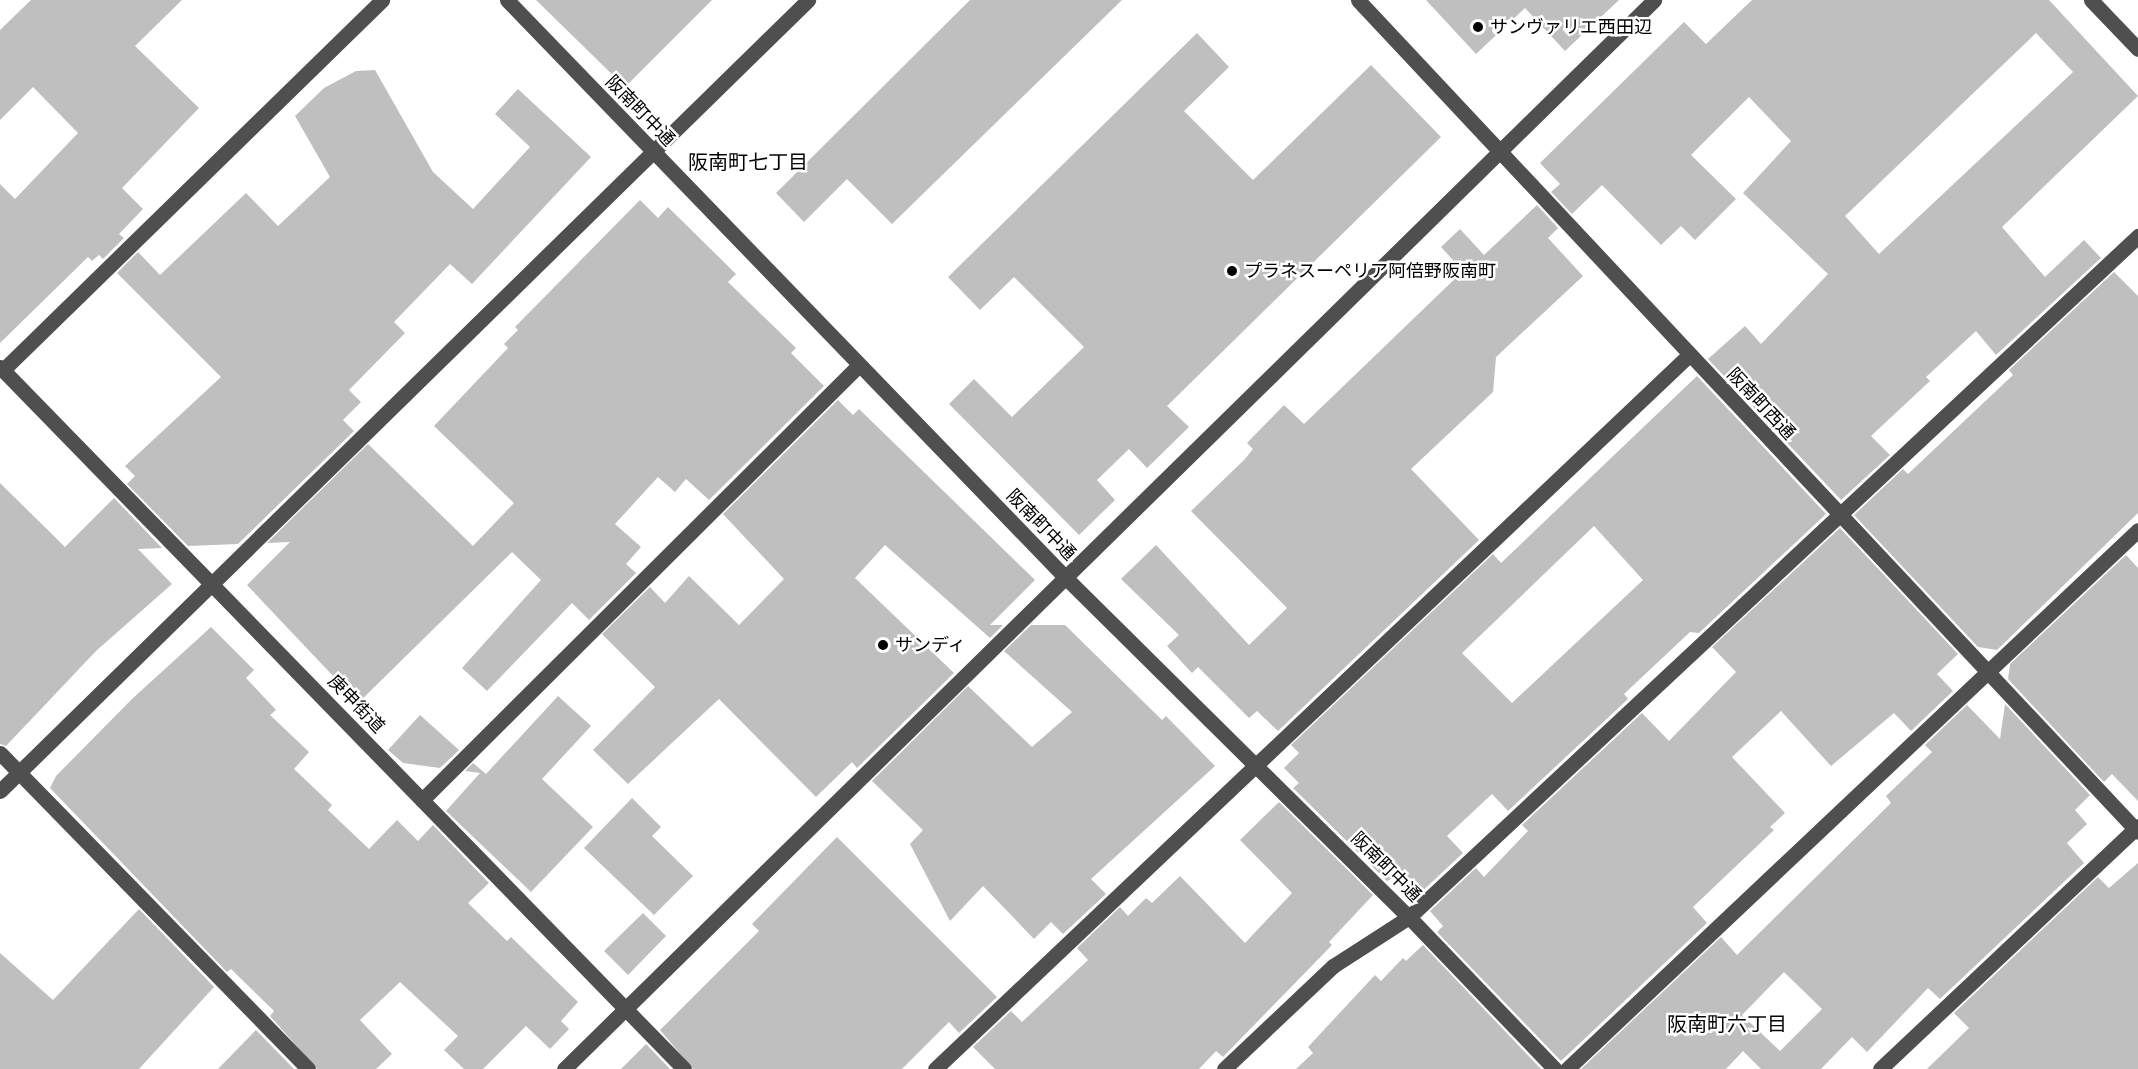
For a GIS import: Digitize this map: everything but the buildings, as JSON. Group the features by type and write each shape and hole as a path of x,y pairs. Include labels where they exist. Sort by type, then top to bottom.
{"street":[{"path":"2,369 382,0"},
{"name":"阪南町中通","path":"507,0 858,366 1065,577 1409,917 1555,1069"},
{"path":"0,791 209,582 808,0"},
{"name":"阪南町西通","path":"1358,0 1839,516 2137,829"},
{"path":"564,1069 1654,0"},
{"path":"2091,0 2138,49"},
{"path":"1224,1069 1333,966 1409,917 2138,236"},
{"path":"934,1069 1689,355"},
{"path":"423,800 858,366"},
{"name":"庚申街道","path":"2,369 684,1069"},
{"path":"1567,1069 2138,530"},
{"path":"0,753 308,1069"},
{"path":"1880,1069 2137,829"}],"place":[{"name":"サンヴァリエ西田辺","path":"1478,27"},
{"name":"プラネスーペリア阿倍野阪南町","path":"1232,271"},
{"name":"サンディ","path":"883,645"}],"district":[{"name":"阪南町七丁目","path":"748,162"},
{"name":"阪南町六丁目","path":"1727,1024"}]}
